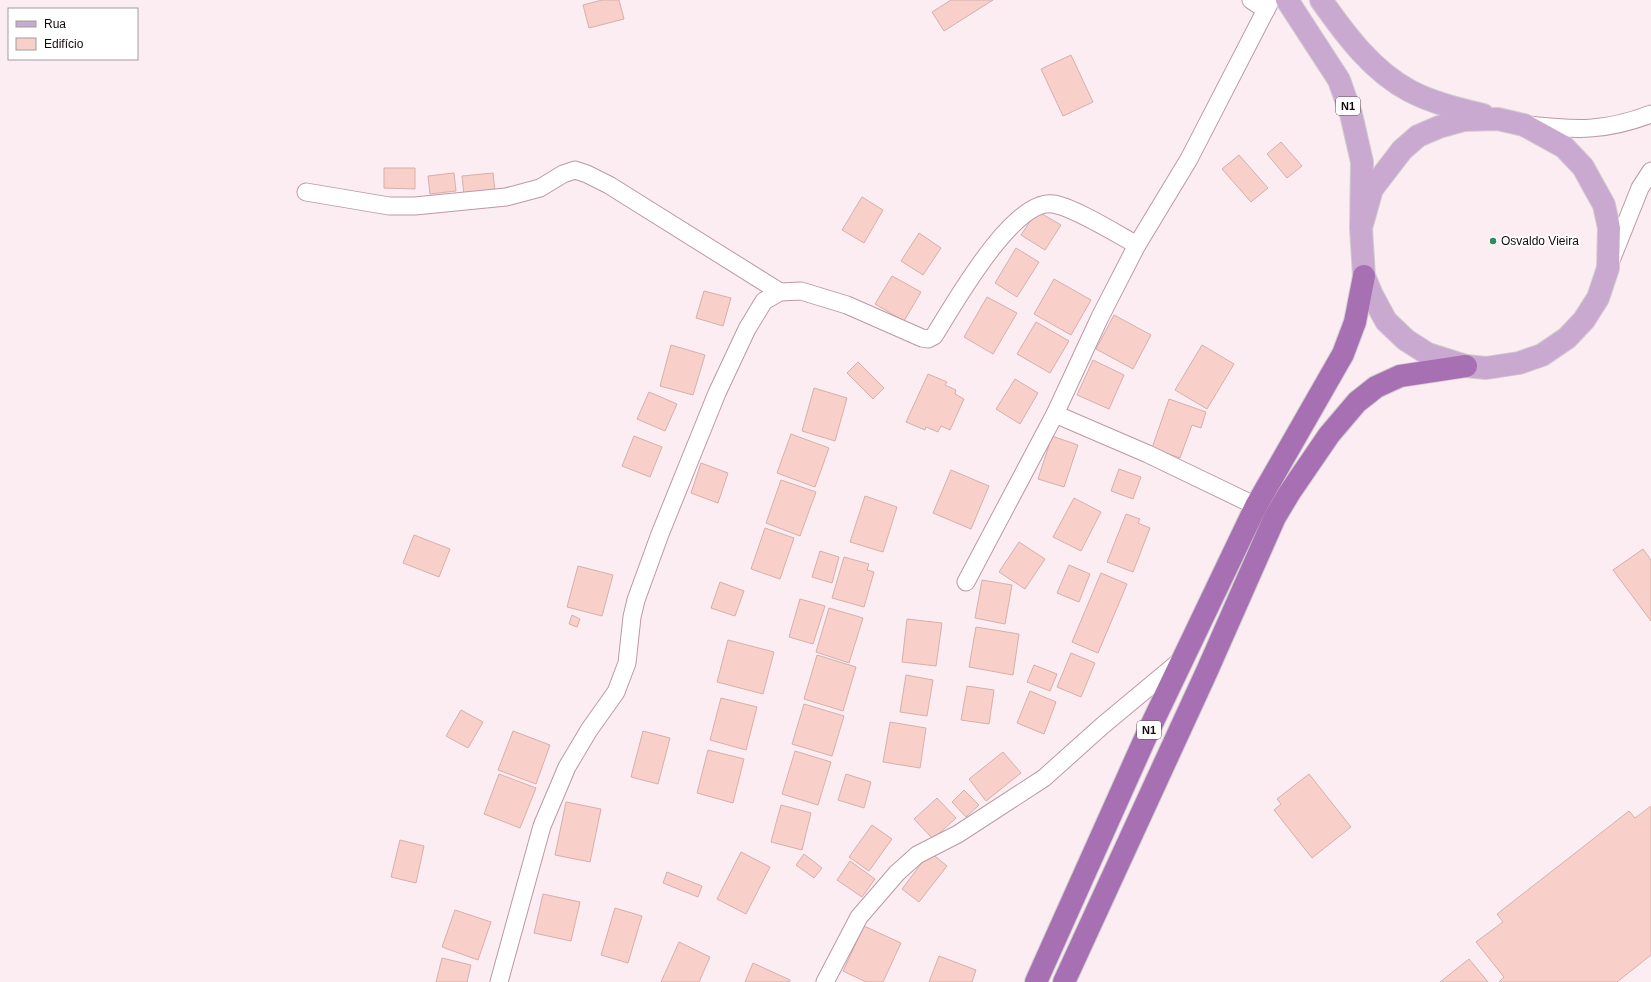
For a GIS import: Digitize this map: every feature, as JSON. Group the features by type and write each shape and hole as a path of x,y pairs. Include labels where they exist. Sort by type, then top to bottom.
{"highway":[{"name":"N1","path":"1036,982 1148,732 1256,506 1343,354 1355,322 1364,276"},
{"name":"N1","path":"1064,982 1207,671 1275,517 1290,492 1329,435 1356,402 1376,387 1400,376 1466,366"}],"main road":[{"name":"N1","path":"1287,0 1339,80 1351,114 1362,162 1361,228"},
{"path":"1321,0 1357,47 1381,72 1410,91 1437,103 1524,125 1564,147 1583,167 1604,205 1609,228 1608,268 1598,298 1584,320 1566,338 1542,355 1519,363 1486,368 1466,366 1428,354 1406,340 1386,321 1364,276 1361,228 1372,189 1402,150 1418,136 1438,127 1464,120 1498,119"}],"street":[{"path":"966,582 1055,414 1100,317 1137,245 1188,159 1268,5 1251,0"},
{"path":"1524,125 1567,129 1596,129 1626,123 1651,114"},
{"path":"306,192 389,206 416,206 506,197 540,188 563,174 575,170 609,185 780,292"},
{"path":"1608,268 1640,188 1651,171"},
{"path":"499,982 542,826 567,767 589,730 616,692 628,663 632,617 636,600 717,394 750,323 764,301 780,292 801,291 847,305 922,338 928,339 934,336 991,247 1023,216 1042,204 1052,204 1065,207 1137,245"},
{"path":"1055,414 1148,454 1256,506"},
{"path":"826,982 859,917 897,873 917,855 958,834 1044,778 1102,726 1184,658"}],"building":[{"path":"602,0 619,0 624,19 589,28 583,5"},
{"path":"951,0 993,0 944,31 932,12"},
{"path":"1071,55 1093,102 1063,116 1041,69"},
{"path":"1281,142 1302,166 1287,178 1267,154"},
{"path":"1239,155 1268,188 1251,202 1222,169"},
{"path":"384,168 415,168 415,189 384,188"},
{"path":"454,173 456,191 430,194 428,176"},
{"path":"493,173 495,192 464,195 462,176"},
{"path":"862,197 883,210 864,243 842,230"},
{"path":"1037,211 1061,225 1045,250 1021,235"},
{"path":"919,233 941,248 923,275 901,261"},
{"path":"1016,248 1039,262 1017,297 995,283"},
{"path":"892,276 921,292 904,321 875,304"},
{"path":"1054,279 1091,300 1071,335 1034,314"},
{"path":"704,291 731,298 723,326 696,318"},
{"path":"987,297 1017,313 993,354 964,337"},
{"path":"1114,315 1151,335 1133,369 1096,349"},
{"path":"1036,322 1069,341 1050,373 1017,354"},
{"path":"671,345 705,355 693,395 660,386"},
{"path":"1202,345 1234,364 1207,409 1175,390"},
{"path":"1093,360 1124,375 1109,409 1077,395"},
{"path":"858,362 884,388 873,399 847,373"},
{"path":"928,374 947,382 945,385 956,390 955,394 964,399 950,430 941,426 938,432 926,427 925,430 906,422"},
{"path":"1015,379 1038,393 1020,424 996,409"},
{"path":"814,388 847,398 835,441 802,431"},
{"path":"649,392 677,404 665,431 637,419"},
{"path":"1169,399 1206,412 1201,428 1192,425 1180,458 1152,448"},
{"path":"791,434 829,448 815,487 777,473"},
{"path":"634,436 662,447 650,477 622,466"},
{"path":"1052,436 1078,445 1064,487 1038,479"},
{"path":"701,463 728,473 718,503 691,493"},
{"path":"1119,469 1141,477 1133,499 1111,491"},
{"path":"951,470 989,486 971,529 933,513"},
{"path":"781,480 816,492 800,536 766,523"},
{"path":"865,496 897,507 883,552 850,542"},
{"path":"1074,498 1101,512 1081,551 1053,537"},
{"path":"1126,514 1140,519 1138,523 1150,528 1133,572 1107,562"},
{"path":"765,528 794,538 780,579 751,569"},
{"path":"414,535 450,549 439,577 403,563"},
{"path":"1019,542 1045,559 1025,589 999,572"},
{"path":"1643,549 1651,560 1651,621 1613,570"},
{"path":"820,551 839,557 832,583 812,577"},
{"path":"844,557 869,564 867,570 874,572 864,607 832,598"},
{"path":"1069,565 1090,574 1079,602 1057,593"},
{"path":"578,566 613,575 602,616 567,607"},
{"path":"1101,573 1127,584 1098,653 1072,642"},
{"path":"982,580 1012,585 1005,624 975,618"},
{"path":"720,582 744,591 735,616 711,608"},
{"path":"800,599 825,606 813,644 789,637"},
{"path":"829,608 863,618 849,663 816,652"},
{"path":"572,615 580,619 577,627 569,624"},
{"path":"907,619 942,623 936,666 902,662"},
{"path":"976,627 1019,634 1013,675 969,667"},
{"path":"728,640 774,652 763,694 717,682"},
{"path":"1071,653 1095,663 1081,697 1057,687"},
{"path":"817,655 856,667 843,711 804,699"},
{"path":"1034,665 1057,674 1050,691 1027,682"},
{"path":"906,675 933,680 927,716 900,712"},
{"path":"967,686 994,690 989,724 961,720"},
{"path":"1030,691 1056,702 1044,734 1017,723"},
{"path":"721,698 757,707 746,750 710,740"},
{"path":"804,704 844,716 832,756 792,744"},
{"path":"461,710 483,722 468,748 446,736"},
{"path":"890,722 926,728 920,768 883,762"},
{"path":"513,731 550,745 536,784 498,770"},
{"path":"643,731 670,738 658,784 631,777"},
{"path":"708,750 744,759 733,803 697,793"},
{"path":"795,751 831,762 818,805 782,794"},
{"path":"1003,752 1021,773 986,801 969,779"},
{"path":"499,774 536,788 520,828 484,814"},
{"path":"846,774 871,782 864,808 838,800"},
{"path":"1309,774 1351,827 1312,858 1274,810 1281,804 1277,799"},
{"path":"964,790 979,805 966,817 952,802"},
{"path":"937,798 956,818 933,839 914,819"},
{"path":"566,802 601,809 590,862 555,855"},
{"path":"781,805 811,813 802,850 771,842"},
{"path":"1651,806 1651,955 1617,982 1499,982 1504,977 1476,942 1503,922 1497,914 1629,811 1635,818"},
{"path":"872,825 892,839 869,871 849,857"},
{"path":"400,840 424,846 416,883 391,877"},
{"path":"741,852 770,867 746,914 717,899"},
{"path":"930,852 947,866 919,902 902,889"},
{"path":"804,854 822,868 814,878 796,865"},
{"path":"850,861 875,879 862,897 837,880"},
{"path":"667,872 702,886 698,897 663,883"},
{"path":"543,894 580,902 571,941 534,933"},
{"path":"615,908 642,916 628,963 601,955"},
{"path":"455,910 491,922 478,960 442,947"},
{"path":"864,926 901,943 883,982 866,982 843,971"},
{"path":"679,942 710,957 699,982 661,982"},
{"path":"939,956 976,970 972,982 929,982"},
{"path":"442,958 471,965 467,982 436,982"},
{"path":"1469,959 1488,982 1440,982"},
{"path":"753,963 790,980 790,982 745,982"}],"place":[{"name":"Osvaldo Vieira","path":"1493,241"}]}
